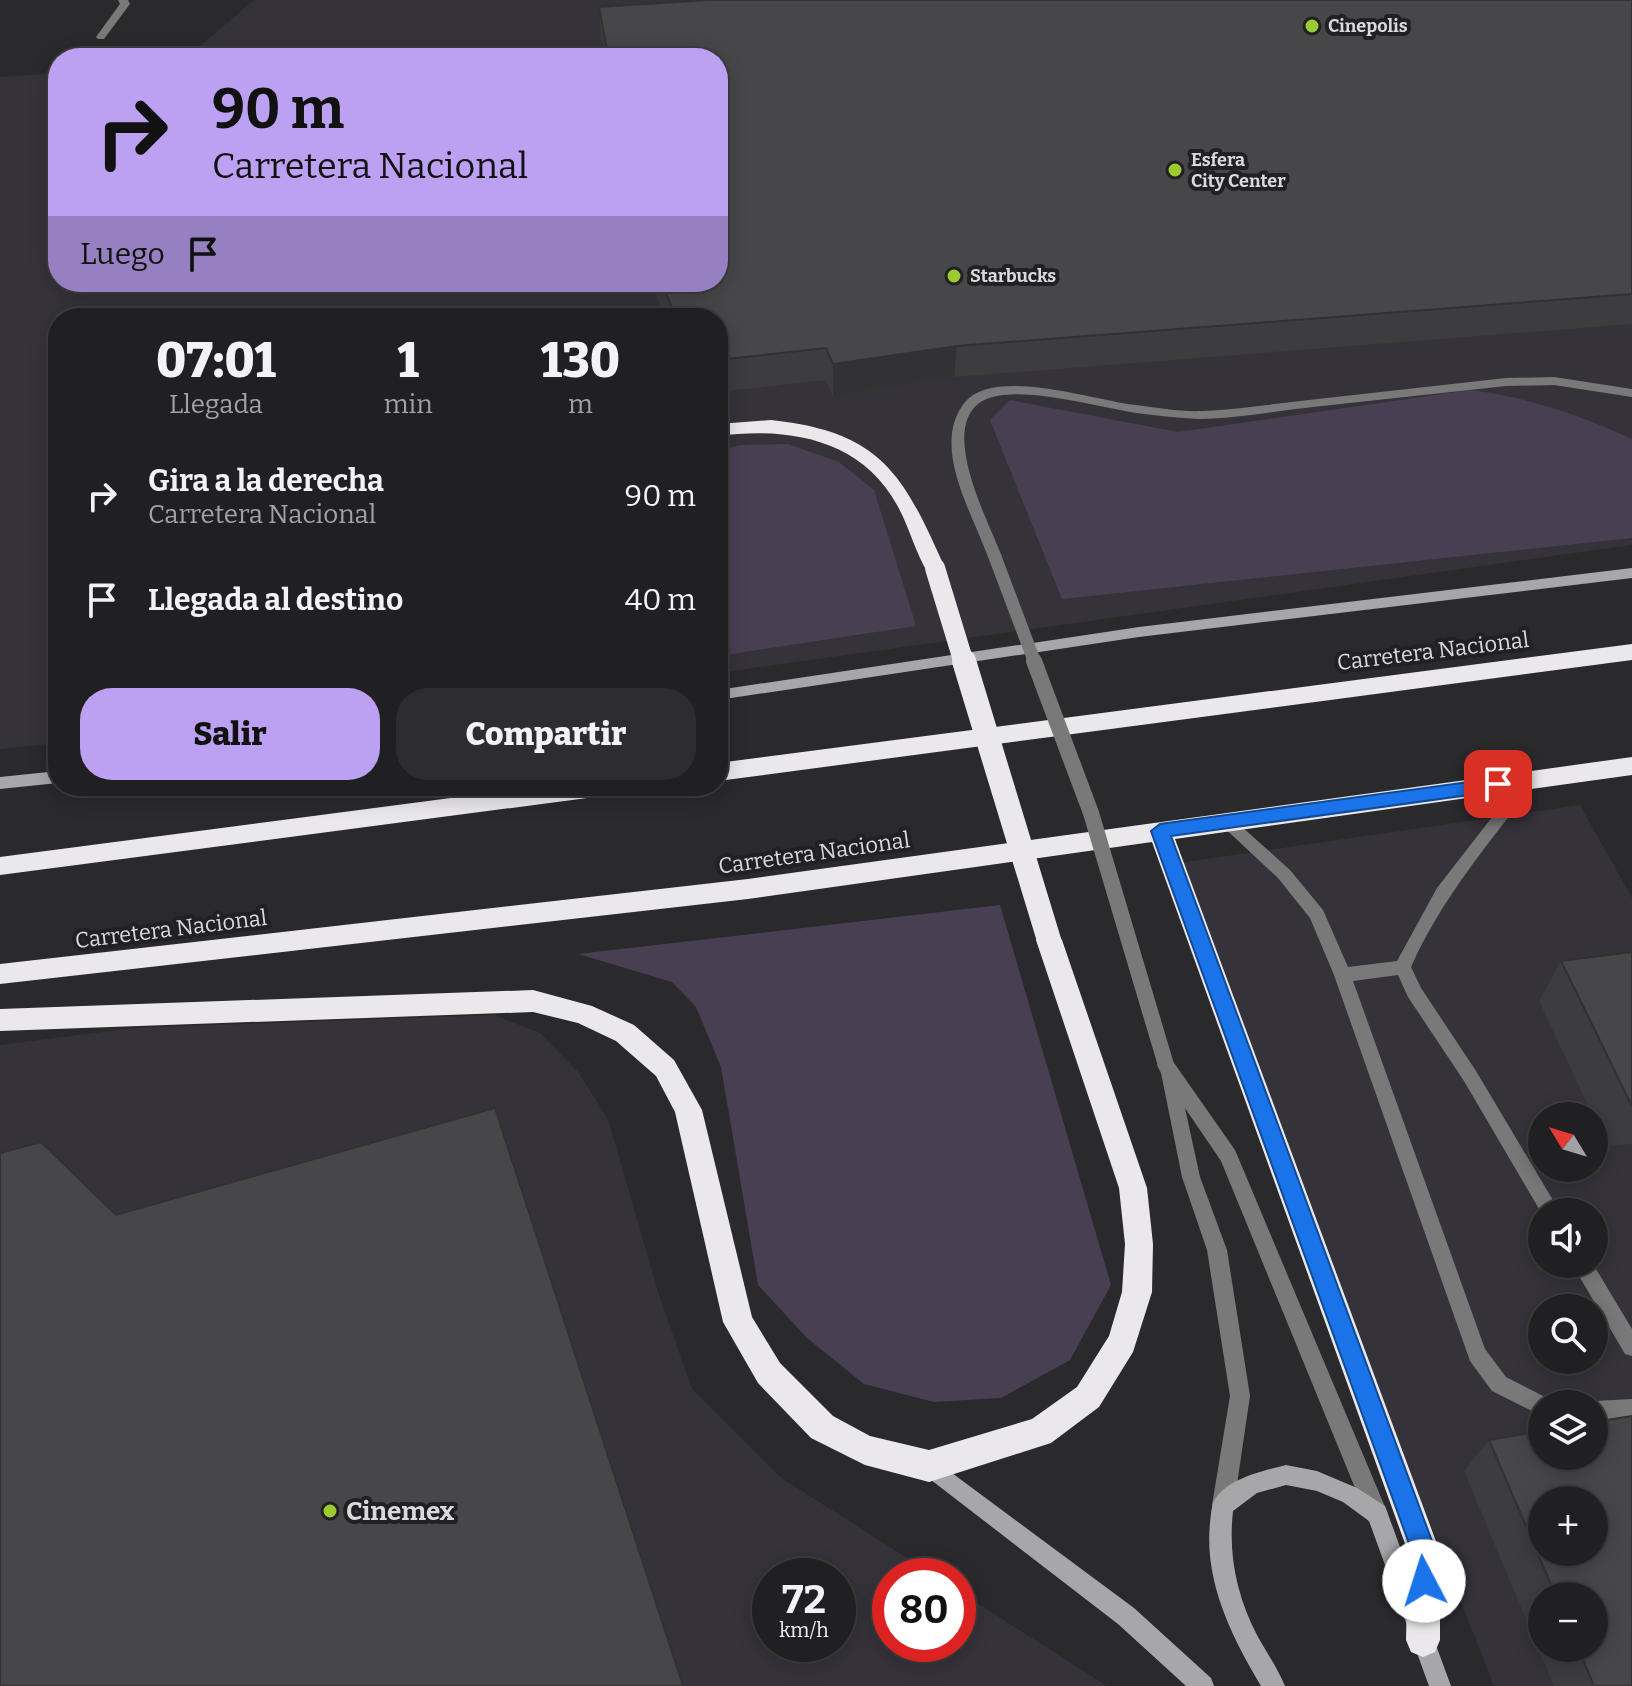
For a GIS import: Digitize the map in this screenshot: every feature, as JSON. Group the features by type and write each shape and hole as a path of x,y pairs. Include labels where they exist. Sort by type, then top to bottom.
{"highway":[{"path":"0,1020 533,1001 583,1014 625,1033 665,1068 688,1110 738,1322 769,1373 822,1427 865,1450 929,1466 1040,1432 1088,1397 1122,1342 1137,1292 1139,1244 1133,1188 1049,940 935,568 905,499 885,473 863,454 836,439 797,427 751,424 728,428"},
{"name":"Carretera Nacional","path":"728,771 1632,652"},
{"name":"Carretera Nacional","path":"0,974 748,889 1632,766"},
{"path":"0,866 534,796"},
{"path":"1160,831 1424,1552 1423,1640"}],"street":[{"path":"728,694 1139,632 1632,573"},
{"path":"0,783 48,778"},
{"path":"929,1466 1126,1616 1203,1686"},
{"path":"1274,1686 1226,1594 1217,1538 1223,1505 1252,1484 1286,1475 1317,1481 1350,1495 1377,1514 1440,1686"}],"lane":[{"path":"101,37 125,4 123,0"},
{"path":"1223,1505 1240,1396 1217,1250 1191,1177 1166,1065 1091,813 957,448 966,410 988,393 1008,388 1153,413 1201,415 1506,382 1554,381 1632,393"},
{"path":"1529,780 1438,900 1415,937 1403,967 1414,992 1470,1076 1543,1198"},
{"path":"1226,822 1284,874 1317,915 1343,975 1477,1354 1499,1384 1528,1399"},
{"path":"1343,975 1403,967"},
{"path":"1166,1065 1228,1156 1377,1514"},
{"path":"1590,1278 1632,1347"},
{"path":"1608,1410 1632,1409"}],"shaded area":[{"path":"254,0 1632,0 1632,545 728,672 728,308 48,308 48,744 0,749 0,77 48,74 48,292 728,292 728,48 198,48"},
{"path":"1470,390 1553,408 1632,439 1632,538 1062,599 990,420 1010,400 1178,432"},
{"path":"788,444 839,462 874,490 916,626 728,654 728,448"},
{"path":"1580,805 1632,898 1632,1686 1494,1686 1171,864"},
{"path":"1000,905 1111,1285 1070,1360 1001,1398 934,1402 864,1384 807,1338 758,1285 721,1067 696,1007 672,982 578,954"},
{"path":"494,1015 540,1033 578,1072 608,1119 658,1292 692,1389 780,1477 907,1558 872,1558 872,1662 976,1662 976,1602 1107,1686 0,1686 0,1045 134,1028"}],"building":[{"name":"Esfera City Center","path":"708,0 1632,0 1632,294 957,346 833,364 826,348 728,359 728,308 672,308 665,292 728,292 728,48 607,48 599,7"},
{"path":"1632,952 1632,1106 1561,961"},
{"path":"495,1108 683,1686 0,1686 0,1153 41,1142 116,1215"},
{"path":"1632,1416 1632,1686 1594,1686 1584,1662 1608,1662 1608,1582 1550,1582 1543,1566 1608,1566 1608,1486 1528,1486 1528,1531 1489,1440 1528,1433 1528,1470 1608,1470 1608,1420"}],"place":[{"name":"Cinepolis","path":"1312,26"},
{"name":"Esfera City Center","path":"1175,170"},
{"name":"Starbucks","path":"954,276"},
{"name":"Cinemex","path":"330,1511"}],"route":[{"path":"1424,1581 1424,1552 1160,831 1498,784"}]}
